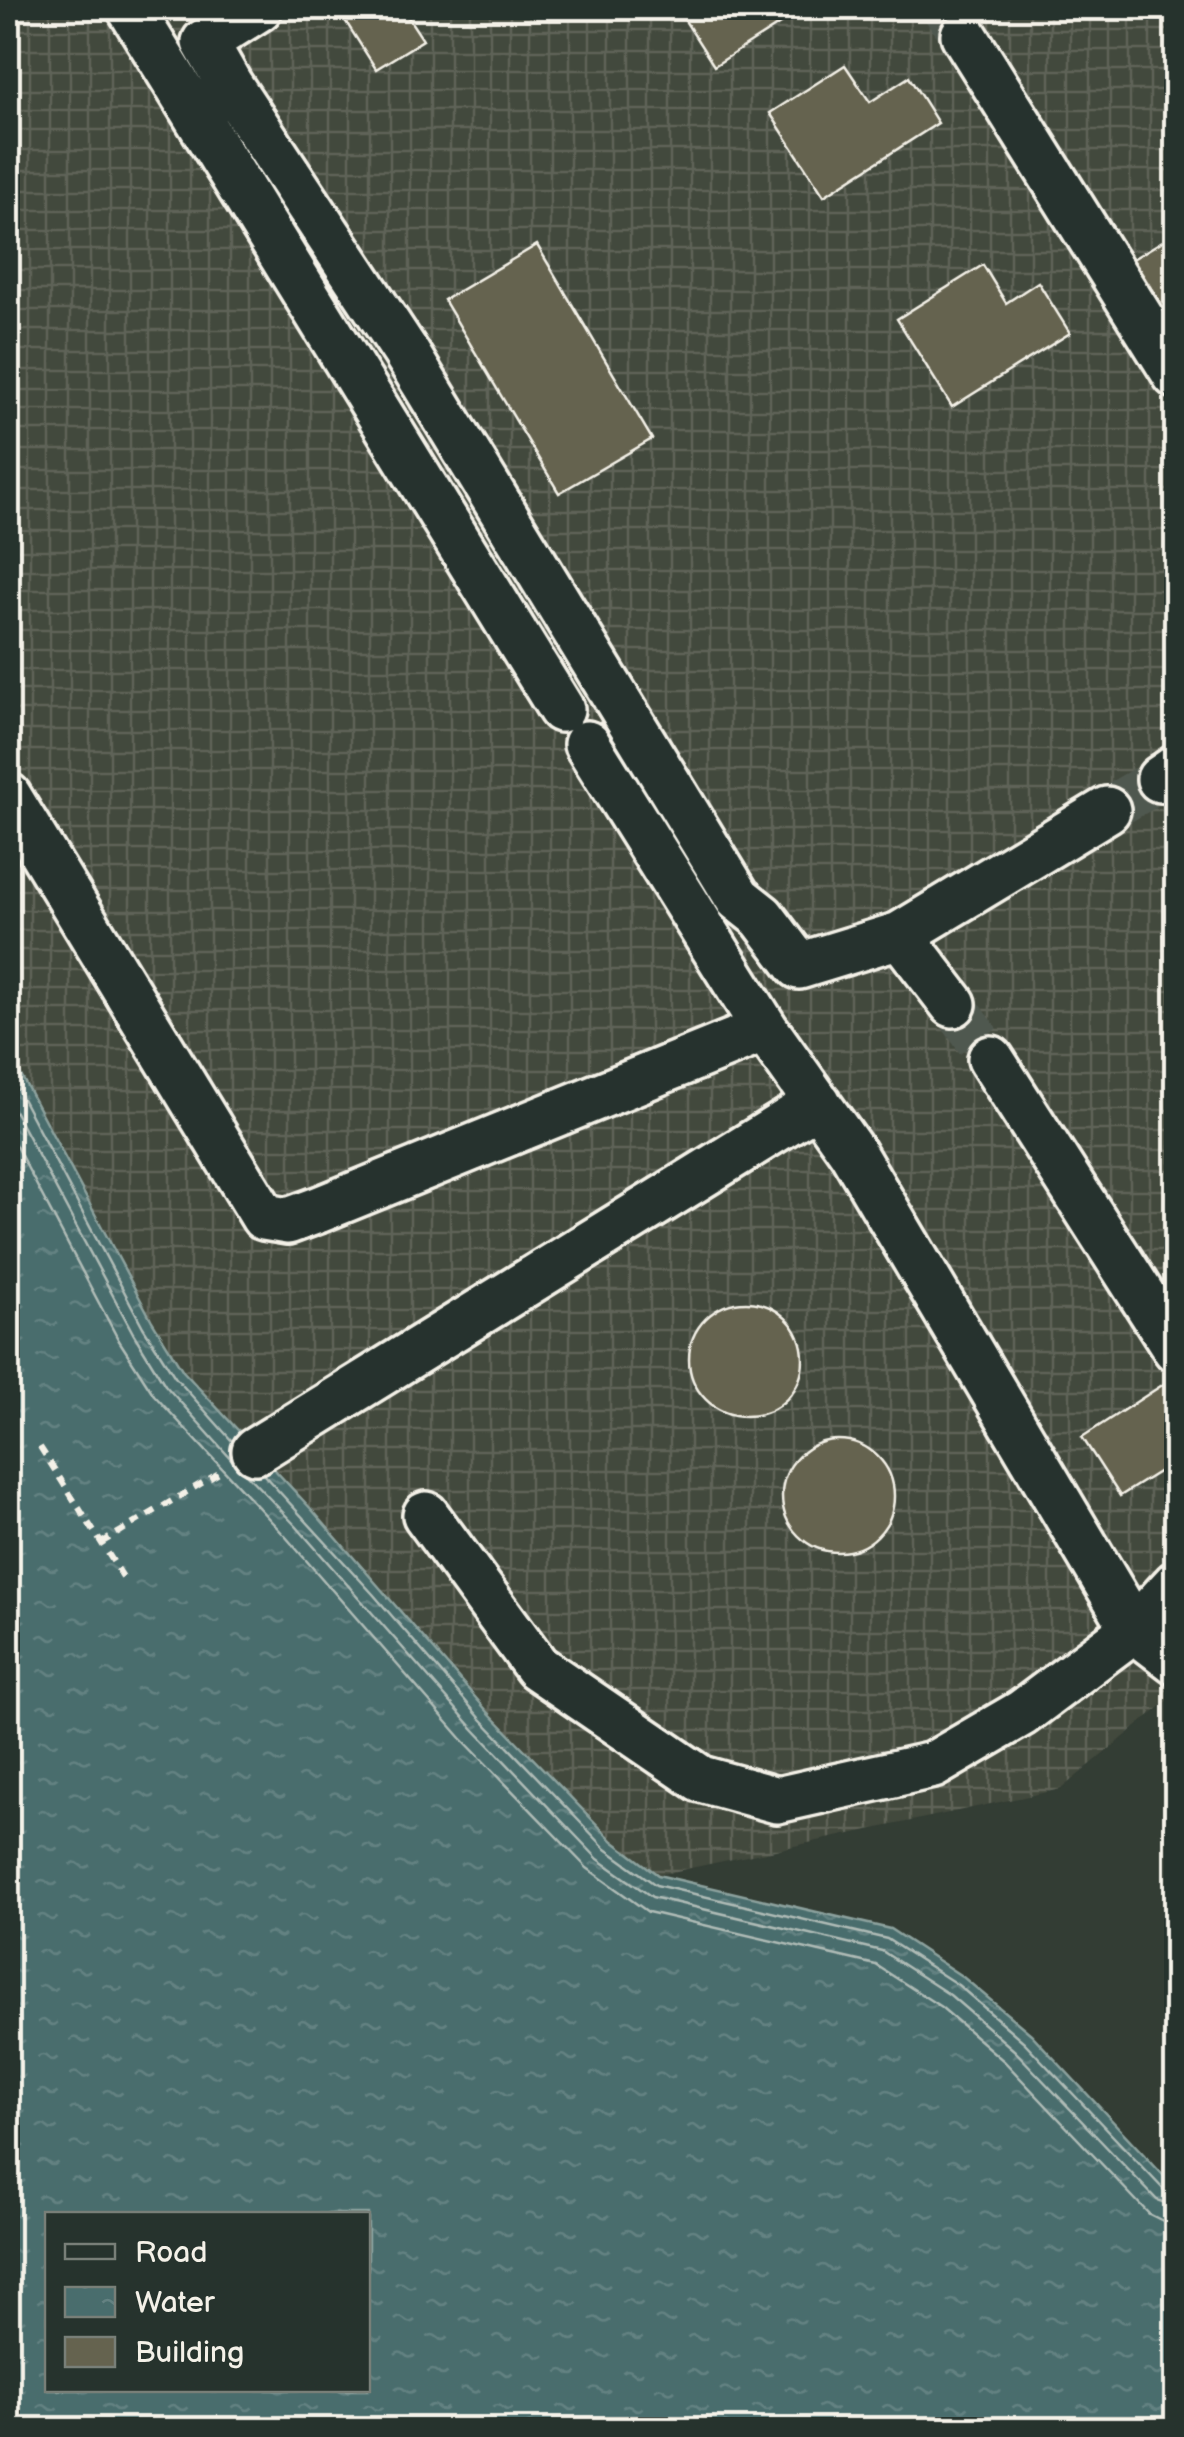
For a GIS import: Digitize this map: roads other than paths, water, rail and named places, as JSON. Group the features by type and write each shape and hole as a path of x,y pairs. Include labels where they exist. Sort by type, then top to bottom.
{"lane":[{"path":"130,8 574,727 765,1029 852,1152 1134,1630 1176,1661"},
{"path":"259,8 205,42 405,351 738,898 762,917 799,966 900,935 1107,810"},
{"path":"964,35 1176,375"},
{"path":"8,796 264,1217 288,1221 318,1210 765,1029"},
{"path":"900,935 954,1004"},
{"path":"991,1059 1176,1349"},
{"path":"255,1451 818,1104"},
{"path":"426,1516 537,1667 701,1779 777,1800 934,1765 1022,1713 1134,1630 1176,1584"}],"water":[{"path":"8,1051 152,1321 183,1371 313,1511 488,1712 613,1841 658,1875 890,1929 963,1977 1031,2034 1176,2189 1176,2429 8,2429"}],"tunnel":[{"path":"944,8 964,35"},
{"path":"1107,810 1160,779"},
{"path":"953,1004 991,1059"}]}
